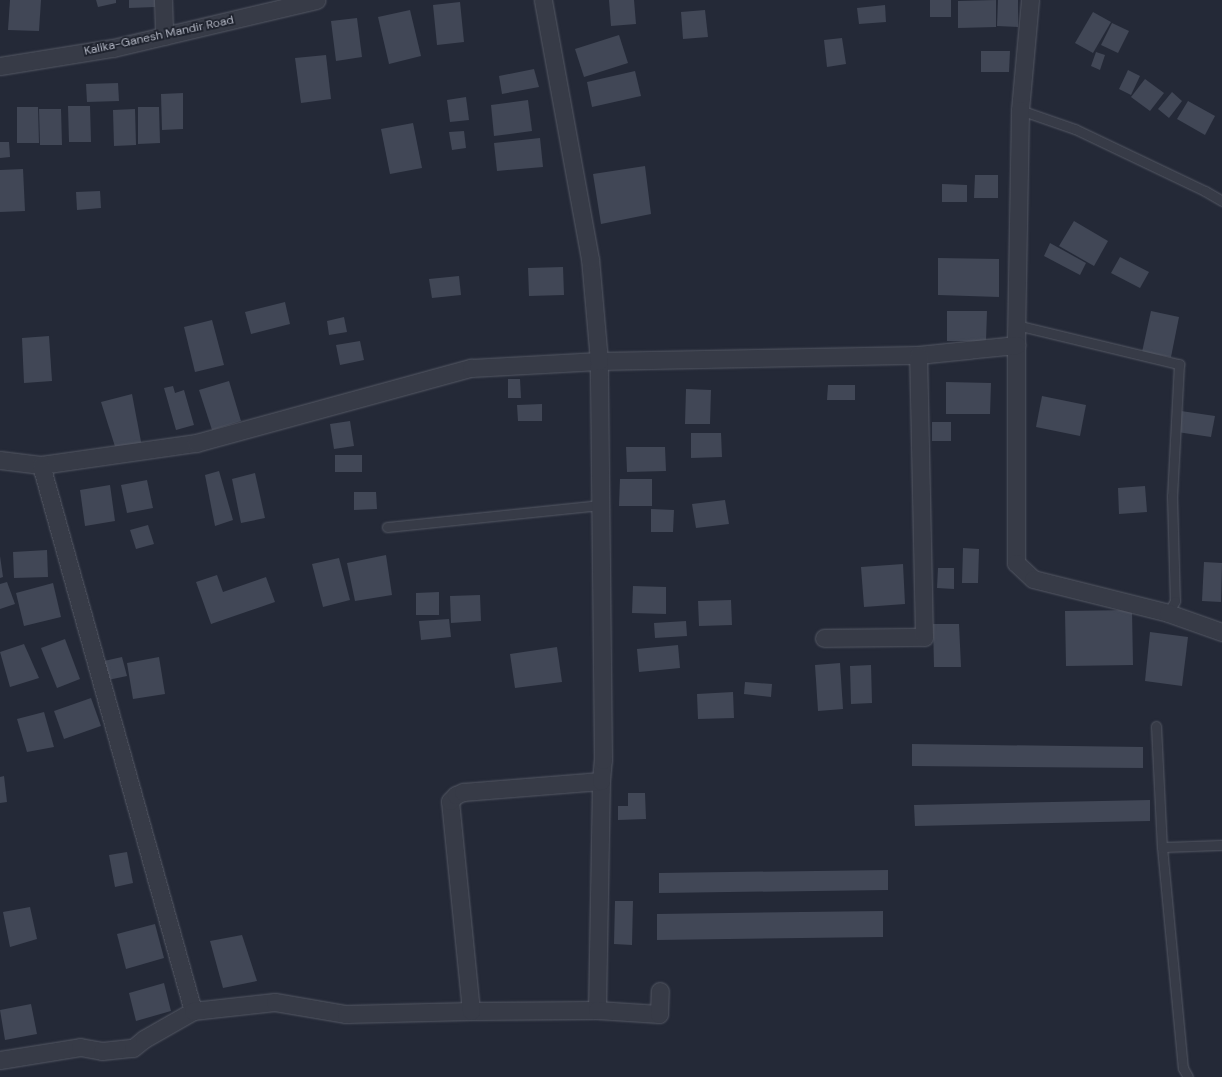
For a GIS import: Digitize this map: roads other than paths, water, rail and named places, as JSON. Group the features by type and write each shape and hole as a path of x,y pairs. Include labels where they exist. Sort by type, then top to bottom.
{"street":[{"path":"163,0 164,36"},
{"name":"Kalika-Ganesh Mandir Road","path":"0,66 113,48 316,0"},
{"path":"543,0 590,259 599,361 603,760 601,781 597,1010"},
{"path":"1030,0 1020,110 1016,325 1016,563 1033,579 1168,614 1222,632"},
{"path":"0,460 40,465 196,443 471,368 599,361 918,355 1016,345"},
{"path":"824,638 924,637 918,355"},
{"path":"40,465 193,1011"},
{"path":"472,1011 450,801 456,795 464,792 601,781"},
{"path":"0,1060 80,1048 102,1051 133,1048 144,1038 193,1011 275,1002 346,1014 597,1010 659,1014 660,991"}],"lane":[{"path":"1020,110 1075,129 1205,190 1222,201"},
{"path":"1016,325 1179,364 1172,496 1175,601 1168,614"},
{"path":"387,527 601,505"},
{"path":"1156,726 1162,847 1183,1068 1188,1077"},
{"path":"1162,847 1222,845"}]}
